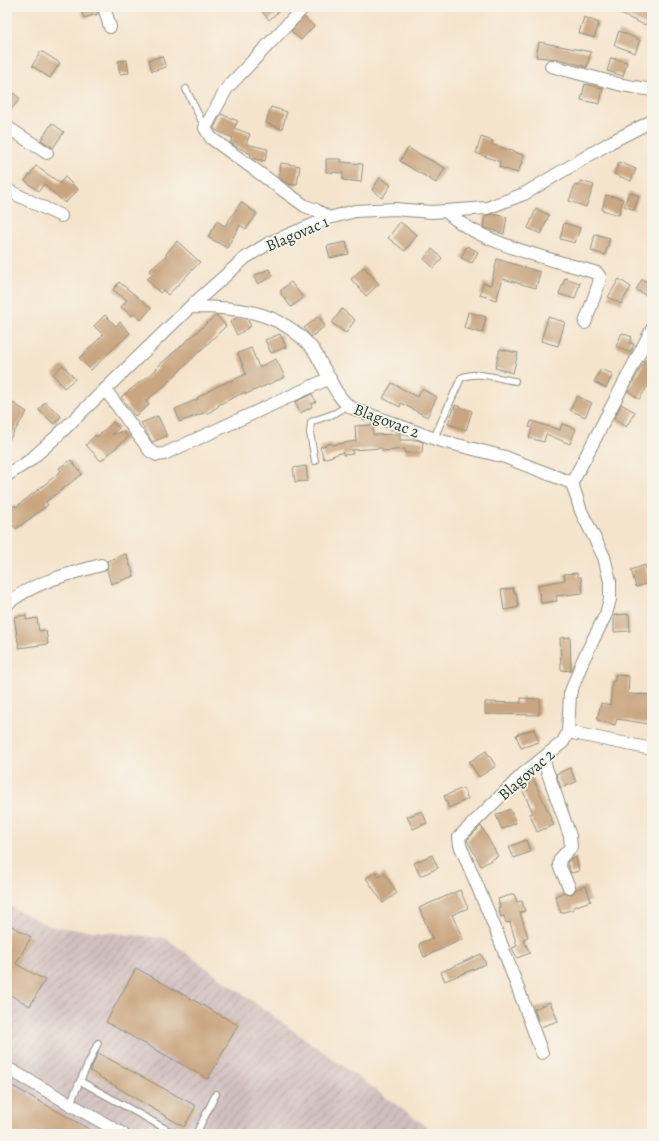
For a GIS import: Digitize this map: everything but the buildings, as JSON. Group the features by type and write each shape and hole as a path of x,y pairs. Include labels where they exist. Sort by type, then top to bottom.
{"street":[{"path":"104,7 110,27"},
{"path":"304,7 227,88 205,128 212,138 305,206 316,210 329,218"},
{"path":"551,66 652,90"},
{"name":"Blagovac 1","path":"7,475 29,460 190,307 245,258 269,243 329,218 355,211 394,209 446,211 487,208 524,194 611,142 652,121"},
{"path":"7,127 47,153"},
{"path":"7,190 60,216"},
{"path":"446,211 455,221 499,242 597,272 600,277 599,283 584,323"},
{"name":"Blagovac 2","path":"190,307 229,307 247,310 270,318 292,330 312,347 340,399 346,404 380,420 434,438 505,457 572,483"},
{"path":"652,329 572,483 581,511 604,557 610,581 610,599 606,614 583,660 570,694 568,732 652,749"},
{"path":"105,389 150,452 156,455 164,454 330,378"},
{"path":"7,604 33,588 56,578 102,565"},
{"name":"Blagovac 2","path":"542,1054 498,935 462,852 459,838 517,779 563,742 568,732"},
{"path":"543,759 570,836 571,846 560,859 560,865 569,887"},
{"path":"7,1068 123,1134"}],"lane":[{"path":"186,89 205,128"},
{"path":"434,438 461,378 466,375 515,382"},
{"path":"315,462 310,433 311,422 344,408 346,404"},
{"path":"70,1104 98,1043"},
{"path":"80,1081 175,1134"},
{"path":"196,1134 216,1094"}],"shaded area":[{"path":"7,905 52,927 165,938 437,1134 7,1134"}]}
